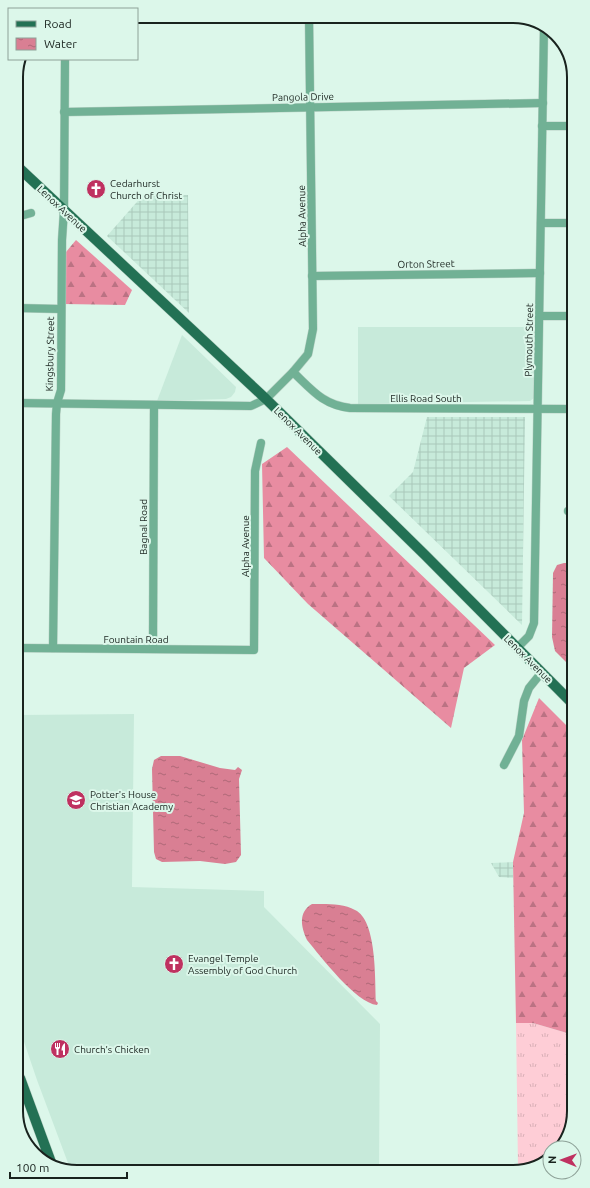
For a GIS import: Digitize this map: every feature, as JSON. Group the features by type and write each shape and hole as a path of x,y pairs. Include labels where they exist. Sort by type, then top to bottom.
{"main road":[{"name":"Lenox Avenue","path":"23,172 266,399 567,698"},
{"path":"23,1086 49,1157"}],"street":[{"name":"Alpha Avenue","path":"266,399 293,372 308,354 312,338 309,23"},
{"name":"Plymouth Street","path":"517,648 529,636 534,623 542,126 547,35"},
{"name":"Kingsbury Street","path":"54,648 57,403 61,390 65,60"},
{"name":"Pangola Drive","path":"64,112 311,106 543,103"},
{"path":"542,126 567,126"},
{"path":"23,215 31,213"},
{"path":"541,223 567,223"},
{"name":"Orton Street","path":"312,276 540,273"},
{"path":"23,308 61,309"},
{"path":"539,316 567,316"},
{"name":"Ellis Road South","path":"293,372 324,400 340,406 358,408 567,409"},
{"path":"23,403 154,406 251,406 266,399"},
{"name":"Bagnal Road","path":"153,648 154,406"},
{"name":"Alpha Avenue","path":"254,650 255,471 261,443"},
{"name":"Fountain Road","path":"23,648 254,650"},
{"path":"504,765 519,736 524,701 529,688 542,672"}],"shaded area":[{"path":"143,195 188,195 189,313 107,236"},
{"path":"358,327 535,327 534,398 530,401 358,404"},
{"path":"182,335 236,387 235,392 231,397 226,399 157,401"},
{"path":"427,417 525,417 522,625 389,496 413,472"},
{"path":"134,714 132,887 264,891 264,907 380,1024 379,1165 68,1164 23,1039 23,715"},
{"path":"513,862 513,878 499,877 491,863"}],"green space":[{"path":"76,240 132,290 125,305 64,304 66,252"},
{"path":"287,447 495,645 464,668 451,728 308,604 264,558 262,464"},
{"path":"539,698 567,726 567,1033 533,1023 516,1023 513,862 524,813 522,740"},
{"path":"516,1023 533,1023 567,1033 567,1118 558,1140 542,1140 542,1156 518,1165"}],"water":[{"path":"567,563 567,663 555,651 552,637 553,573 557,565"},
{"path":"161,756 180,756 220,768 235,770 238,767 242,770 239,779 241,855 236,862 225,864 200,861 162,862 156,859 154,852 152,769 154,760"},
{"path":"312,904 334,904 345,906 355,910 362,916 367,925 371,938 375,966 377,1005 359,996 349,988 307,940 303,930 302,920 304,911"}],"place":[{"name":"Cedarhurst Church of Christ","path":"96,189"},
{"name":"Potter's House Christian Academy","path":"76,800"},
{"name":"Evangel Temple Assembly of God Church","path":"174,964"},
{"name":"Church's Chicken","path":"60,1049"}]}
